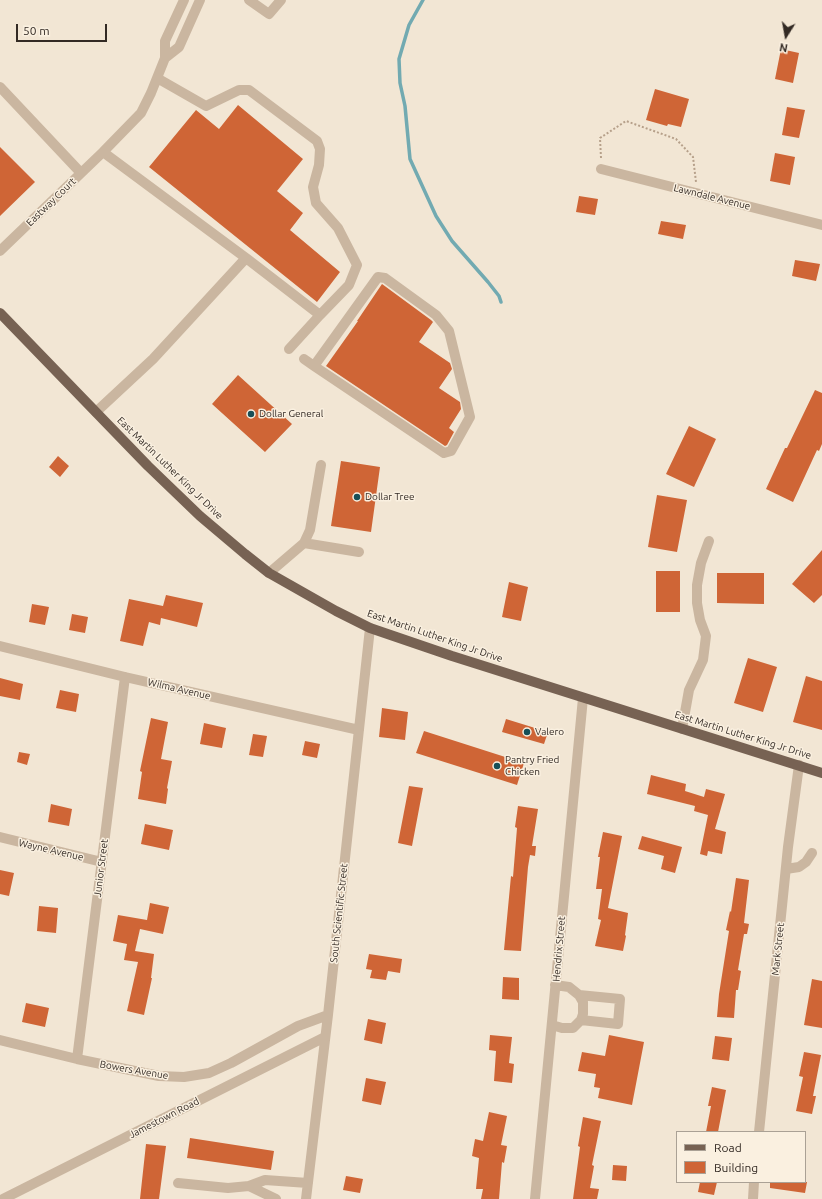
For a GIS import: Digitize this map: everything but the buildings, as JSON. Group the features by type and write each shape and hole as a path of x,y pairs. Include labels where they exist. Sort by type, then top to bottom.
{"main road":[{"name":"East Martin Luther King Jr Drive","path":"0,313 148,466 200,516 269,573 336,611 370,628 452,656 822,772"}],"street":[{"path":"165,58 165,41 184,0"},
{"path":"165,58 179,47 200,0"},
{"path":"249,0 269,14 281,0"},
{"path":"179,10 193,17"},
{"name":"Eastway Court","path":"0,251 103,152 141,113 165,58"},
{"path":"157,78 206,106 239,90 249,90 317,141 320,149 319,165 313,187 316,203 338,228 357,265 349,285 289,349"},
{"path":"0,87 81,173"},
{"path":"103,152 320,315"},
{"name":"Lawndale Avenue","path":"601,169 822,224"},
{"path":"96,412 153,359 246,258"},
{"path":"304,359 314,366 444,453 451,451 470,417 449,331 436,314 385,278 378,278 314,366"},
{"path":"269,573 304,542 310,530 322,465"},
{"path":"682,729 689,690 703,660 706,636 700,620 697,603 697,585 701,563 709,541"},
{"path":"304,542 359,552"},
{"name":"South Scientific Street","path":"306,1199 328,1015 370,628"},
{"name":"Wilma Avenue","path":"0,646 125,677 359,730"},
{"name":"Junior Street","path":"77,1059 125,677"},
{"name":"Hendrix Street","path":"535,1199 583,698"},
{"name":"Mark Street","path":"759,1131 786,869 799,765"},
{"name":"Wayne Avenue","path":"0,837 102,862"},
{"path":"786,869 799,867 806,862 812,853"},
{"path":"552,1026 573,1028 581,1020 583,1014 583,1002 579,995 569,987 556,985"},
{"path":"579,995 620,999 618,1024 581,1020"},
{"name":"Bowers Avenue","path":"0,1040 77,1059 159,1076 184,1077 209,1074 232,1063 298,1026 328,1015"},
{"name":"Jamestown Road","path":"3,1199 325,1037"},
{"path":"178,1183 228,1188 249,1186 265,1180 308,1182"},
{"path":"753,1199 754,1183"},
{"path":"249,1186 276,1199"}],"path":[{"path":"601,169 600,138 626,122 676,139 693,157 698,194"}],"waterway":[{"path":"423,0 409,25 399,59 400,83 405,106 410,159 436,216 452,241 488,282 499,296 501,302"}],"place":[{"name":"Dollar General","path":"251,414"},
{"name":"Dollar Tree","path":"357,497"},
{"name":"Valero","path":"527,732"},
{"name":"Pantry Fried Chicken","path":"497,766"}]}
